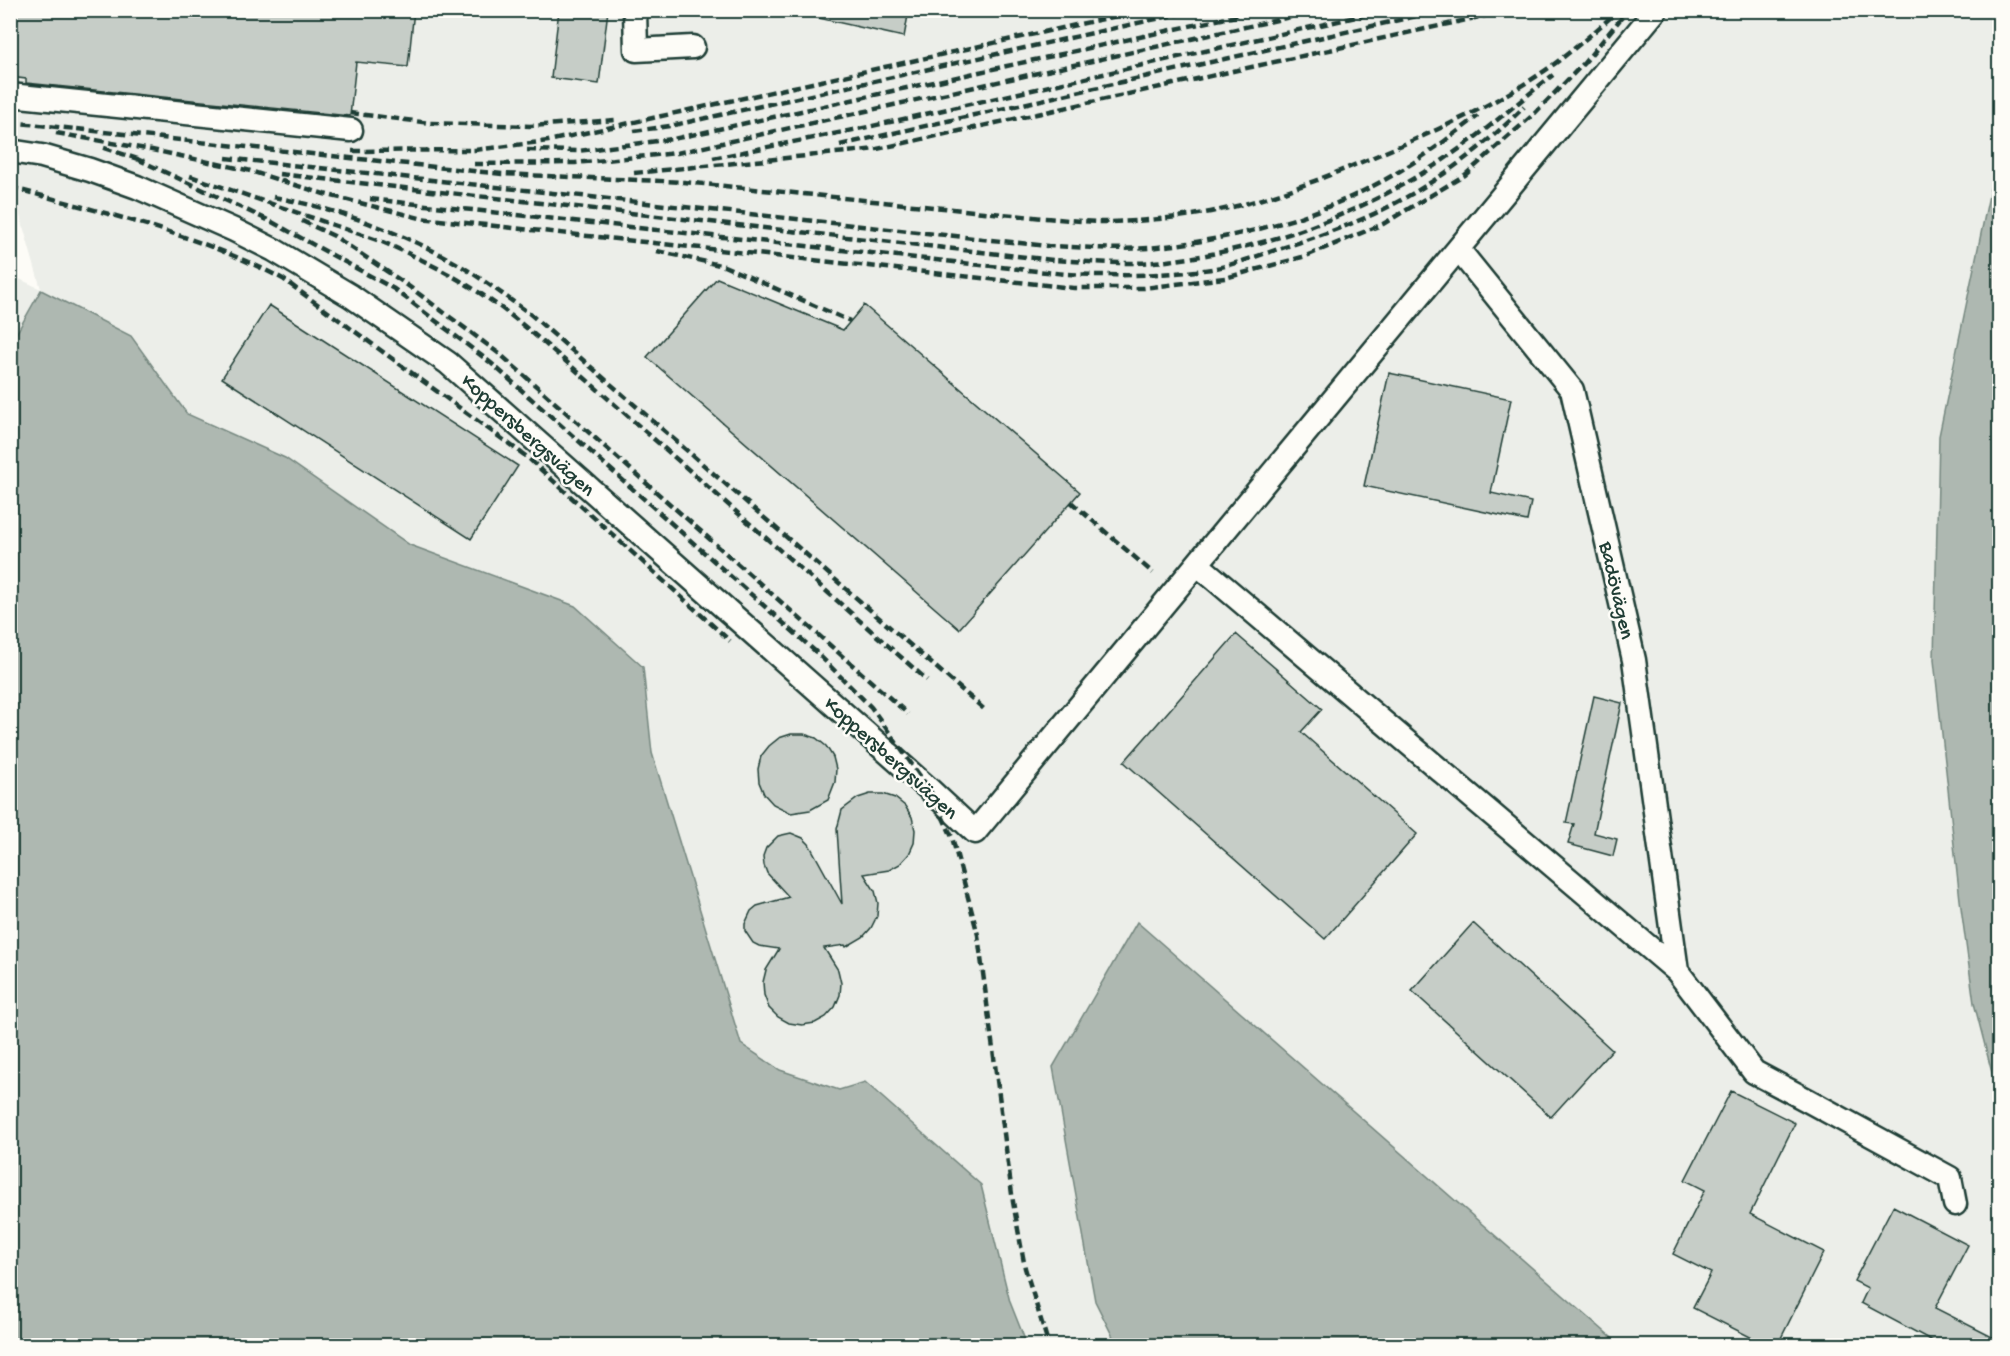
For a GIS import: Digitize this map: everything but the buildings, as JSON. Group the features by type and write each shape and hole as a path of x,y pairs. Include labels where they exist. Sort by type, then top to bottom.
{"street":[{"path":"635,10 636,50 693,47"},
{"path":"1656,10 1197,564 1677,971 1754,1072 1950,1178 1955,1204"},
{"path":"10,95 351,130"},
{"name":"Koppersbergsvägen","path":"10,151 42,156 90,170 137,187 234,230 274,250 342,290 448,363 975,832 1197,564"},
{"name":"Badövägen","path":"1458,249 1572,390 1634,660 1677,971"}],"shaded area":[{"path":"11,11 1999,11 1999,147 1934,660 1960,900 1974,1003 1999,1100 1999,1345 1620,1345 1137,922 1095,1301 1117,1345 1027,1345 1010,1302 866,1082 839,1090 780,1070 741,1044 652,753 643,667 575,606 410,545 285,458 187,414 131,336 41,290 11,345 11,275 41,289 11,184"},
{"path":"1999,147 1999,1100 1974,1003 1960,900 1934,660 1939,436"},
{"path":"41,290 131,336 187,414 285,458 410,545 575,606 643,667 652,753 741,1044 780,1070 839,1090 865,1082 981,1185 1010,1302 1027,1345 11,1345 10,345"},
{"path":"1137,922 1620,1345 1117,1345 1095,1301 1053,1067"}],"railway":[{"path":"352,151 475,150 548,141 1144,10"},
{"path":"634,131 670,126 1197,10"},
{"path":"527,150 578,151 673,139 1263,10"},
{"path":"474,164 575,163 677,153 1322,10"},
{"path":"713,158 868,127 1387,10"},
{"path":"840,145 1444,10"},
{"path":"634,173 877,149 1512,10"},
{"path":"10,122 502,174 684,182 1043,218 1095,222 1136,221 1217,211 1266,198 1337,172 1423,136 1462,118 1537,76 1569,53 1619,10"},
{"path":"56,133 247,170 324,194 420,218 1074,288 1144,288 1225,278 1306,256 1383,224 1465,175 1534,114 1584,63 1628,10"},
{"path":"279,174 1053,260 1110,263 1167,261 1241,248 1278,238 1384,195 1462,147 1553,75"},
{"path":"370,199 1065,274 1175,273 1211,269 1238,262 1321,235 1372,215 1422,188 1458,164 1524,107"},
{"path":"350,113 430,123 530,126 616,120"},
{"path":"226,158 1048,246 1131,249 1213,239 1268,227 1321,210 1399,172 1478,116"},
{"path":"104,148 144,161"},
{"path":"137,159 272,222 394,289 491,363 816,652 871,707 930,790 952,837 978,935 1013,1202 1025,1268 1049,1346"},
{"path":"190,176 380,241 464,283 490,300 562,358 927,680"},
{"path":"10,187 184,237 218,249 283,279 527,457 730,641"},
{"path":"273,197 343,214 414,241 493,287 529,313 985,710"},
{"path":"302,221 334,236 403,282 501,355 908,714"},
{"path":"657,251 724,266 850,321"},
{"path":"1071,502 1153,573"}]}
